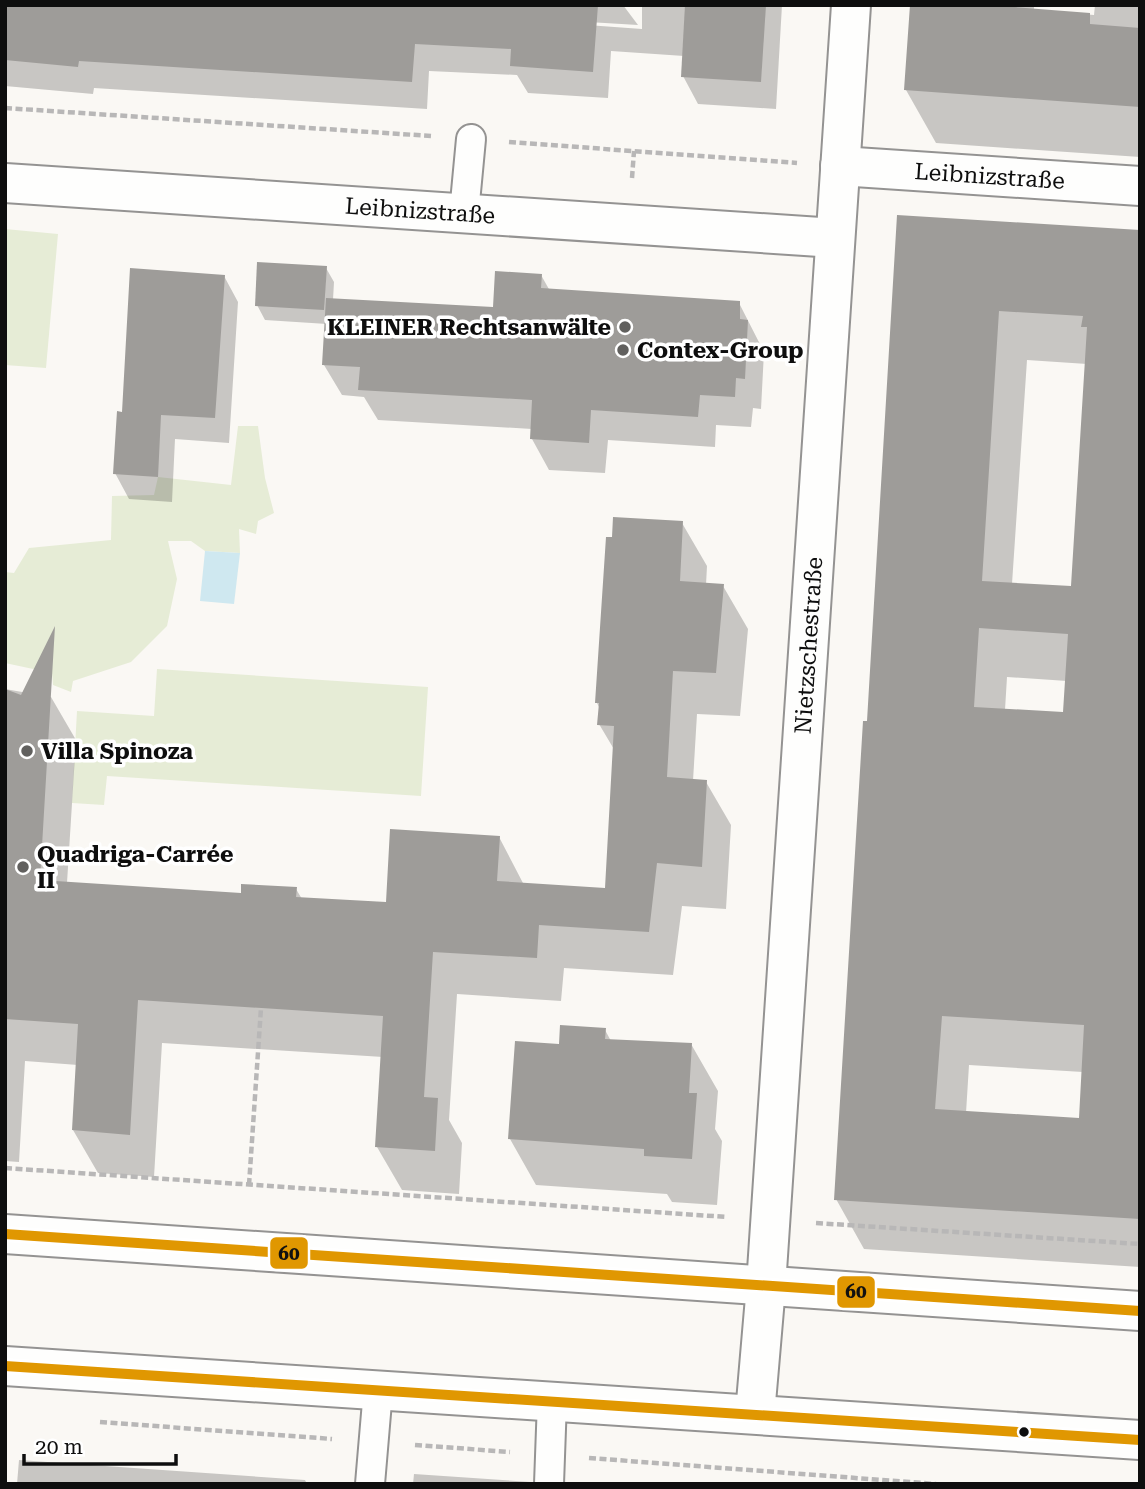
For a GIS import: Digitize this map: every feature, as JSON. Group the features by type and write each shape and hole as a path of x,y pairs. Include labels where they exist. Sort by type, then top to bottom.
{"street":[{"name":"Nietzschestraße","path":"755,1414 766,1286 850,5"},
{"name":"Leibnizstraße","path":"840,166 1140,186"},
{"name":"Leibnizstraße","path":"5,183 835,238"},
{"path":"5,1234 1140,1311"},
{"path":"5,1366 1140,1440"}],"lane":[{"path":"464,213 471,139"},
{"path":"370,1484 378,1390"},
{"path":"549,1484 552,1401"}],"path":[{"path":"5,108 840,166"},
{"path":"249,1185 261,1008"},
{"path":"5,1168 1140,1244"},
{"path":"87,1421 936,1484"}],"green space":[{"path":"5,229 58,234 46,368 5,365"},
{"path":"238,426 258,426 265,478 274,513 258,521 256,534 239,529 240,553 205,551 191,541 168,541 177,579 167,626 131,662 73,681 71,692 53,685 52,673 5,663 5,572 14,573 29,548 111,540 112,496 154,495 158,477 231,485"},
{"path":"157,669 428,687 421,796 107,776 104,805 72,803 77,711 154,716"}],"water":[{"path":"205,551 240,553 234,604 200,601"}],"building":[{"path":"5,5 598,5 593,72 510,66 511,49 415,44 412,82 79,61 78,67 5,60"},
{"path":"685,5 766,5 761,82 681,77"},
{"path":"910,5 989,5 1090,13 1090,24 1140,28 1140,107 904,90"},
{"path":"897,215 1140,230 1140,1219 834,1200 863,721 867,721","holes":["999,311 1083,316 1081,327 1087,327 1071,586 982,581","979,628 1068,634 1063,712 974,707","942,1016 1084,1025 1079,1118 935,1109"]},
{"path":"257,262 327,266 324,310 255,306"},
{"path":"130,268 225,275 215,418 161,415 158,477 113,474 117,411 122,412"},
{"path":"495,271 542,274 541,288 740,301 740,319 748,320 745,379 736,378 735,397 700,395 698,417 591,410 589,443 530,439 532,400 358,390 360,367 322,365 326,298 493,307"},
{"path":"613,517 683,521 680,581 724,584 716,673 673,671 667,777 707,780 702,867 657,863 649,932 539,925 537,958 433,952 424,1097 438,1098 435,1151 375,1147 383,1016 138,1000 130,1135 72,1130 78,1024 5,1019 5,689 21,695 55,626 40,880 241,893 241,884 297,887 296,897 386,902 390,829 500,836 497,881 605,888 614,726 597,725 599,703 595,703 606,537 612,537"},
{"path":"560,1025 606,1028 605,1039 692,1043 689,1093 697,1093 692,1159 644,1156 644,1149 508,1139 515,1041 559,1044"}],"transit line":[{"name":"60","path":"5,1234 1140,1311"},
{"name":"60","path":"5,1366 1140,1440"}],"place":[{"name":"KLEINER Rechtsanwälte","path":"625,327"},
{"name":"Contex-Group","path":"623,350"},
{"name":"Villa Spinoza","path":"27,751"},
{"name":"Quadriga-Carrée II","path":"23,867"}]}
